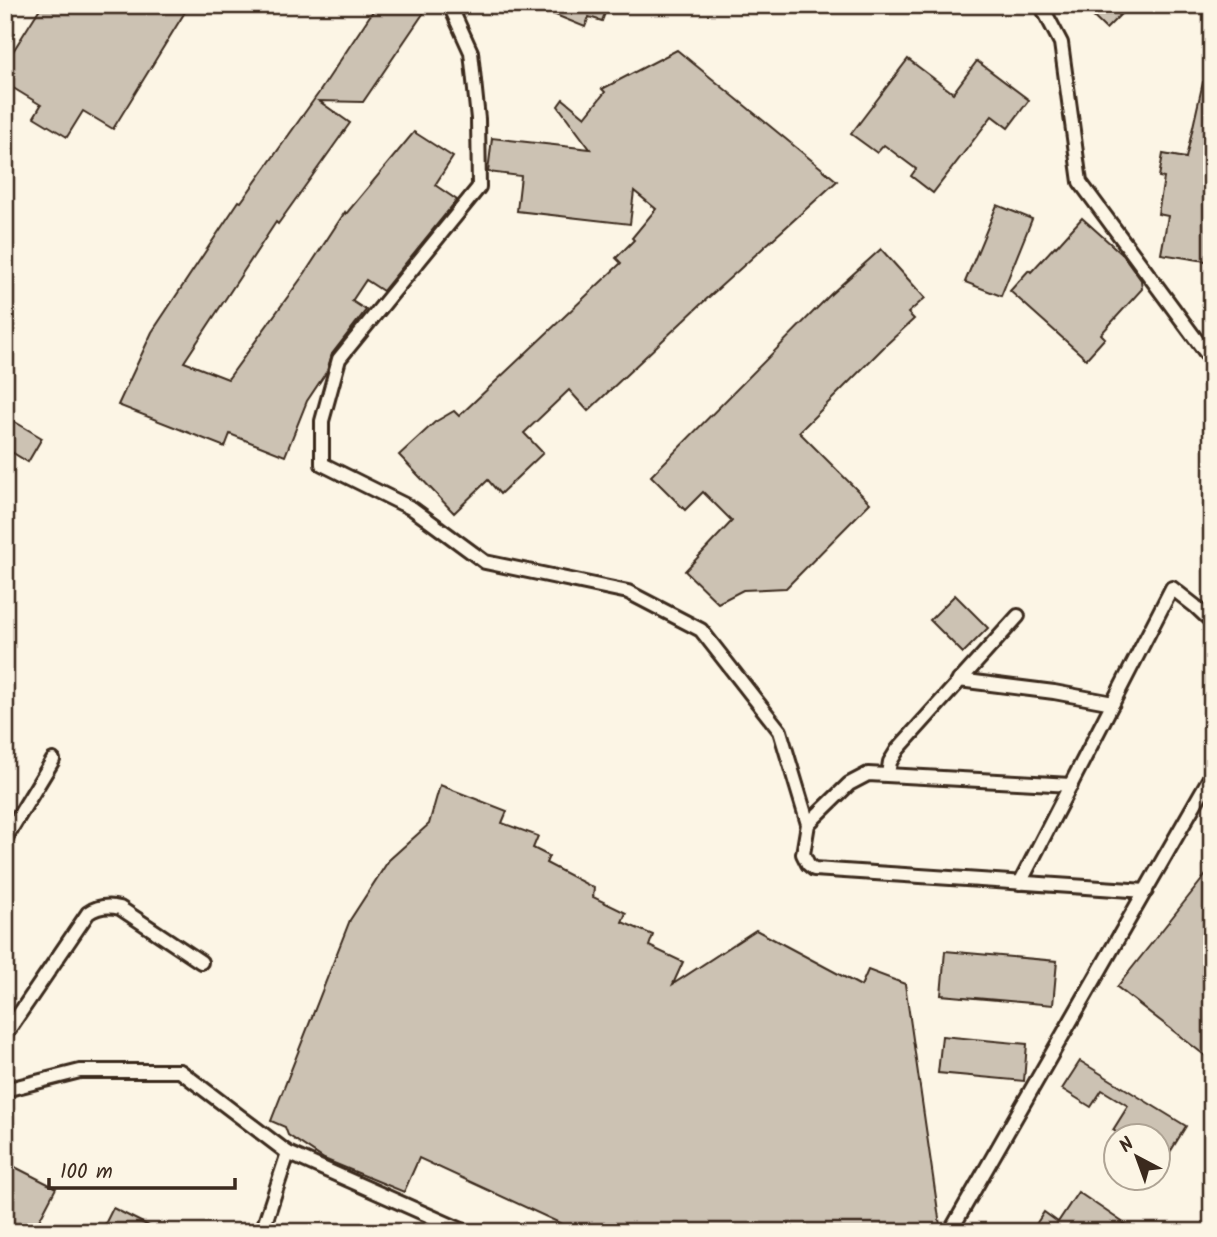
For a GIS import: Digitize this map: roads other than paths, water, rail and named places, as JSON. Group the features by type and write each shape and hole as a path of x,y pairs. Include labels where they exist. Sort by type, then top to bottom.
{"street":[{"path":"452,5 471,52 478,118 479,187 339,359 322,421 322,464 414,509 485,562 628,592 701,630 780,731 808,824 803,854 814,869 1146,891"},
{"path":"1041,5 1061,43 1080,182 1212,361"},
{"path":"1020,883 1172,588 1212,622"},
{"path":"888,774 890,762 898,749 1018,616"},
{"path":"959,680 1054,692 1113,704"},
{"path":"5,839 53,760"},
{"path":"808,824 855,779 868,774 1071,785"},
{"path":"950,1232 1212,774"},
{"path":"5,1035 88,913 98,908 120,908 201,961"},
{"path":"5,1090 80,1071 180,1071 288,1153 446,1228 466,1232"},
{"path":"262,1232 288,1153"}]}
